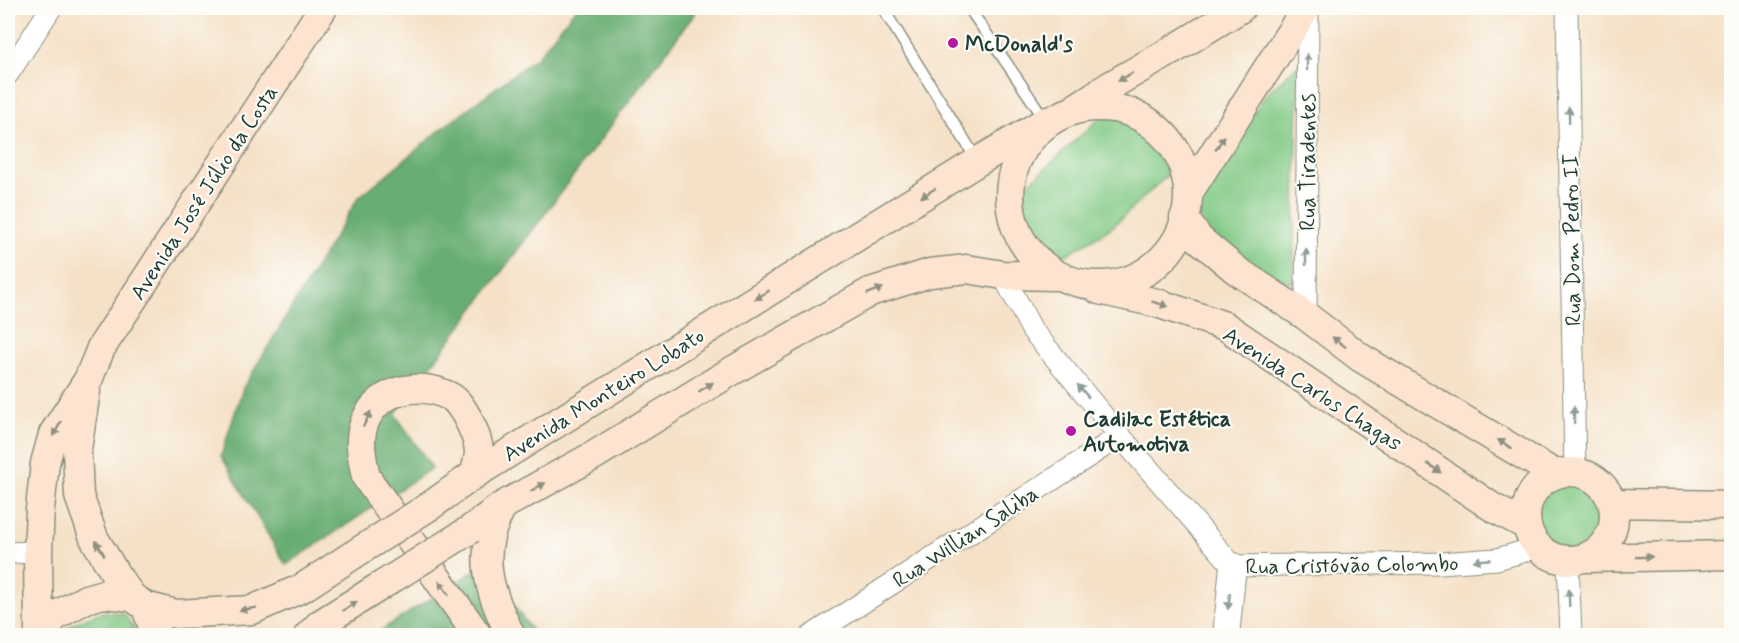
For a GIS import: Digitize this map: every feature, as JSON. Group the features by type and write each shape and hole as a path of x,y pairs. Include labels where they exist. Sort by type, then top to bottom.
{"main road":[{"name":"Avenida José Júlio da Costa","path":"40,636 39,509 45,463 53,434 88,380 108,338 323,8"},
{"name":"Avenida Monteiro Lobato","path":"40,636 55,616 86,599 103,594 176,614 252,610 302,588 430,506 475,474 977,162 1241,8"},
{"path":"1186,205 1307,8"},
{"path":"1090,106 1114,107 1137,114 1158,128 1174,146 1184,168 1186,205 1182,232 1158,265 1122,284 1082,286 1055,276 1032,258 1016,233 1009,205 1011,176 1031,137 1057,117 1090,106"},
{"path":"1186,205 1199,239 1236,270 1305,316 1361,358 1565,474"},
{"name":"Avenida Monteiro Lobato","path":"314,630 471,529 502,506 593,456 732,371 870,292 930,273 967,269 1002,275 1055,276"},
{"name":"Avenida Carlos Chagas","path":"1082,286 1156,303 1225,326 1533,537"},
{"name":"Avenida José Júlio da Costa","path":"88,380 77,450 79,496 94,538 116,575 138,602 157,636"},
{"path":"475,474 479,451 474,433 463,410 452,397 428,389 404,389 388,394 373,408 362,428 361,455 366,477 478,636"},
{"path":"1577,559 1597,551 1606,542 1612,530 1613,503 1607,491 1597,480 1584,474 1565,474 1544,480 1528,501 1526,514 1533,537 1547,554 1557,559 1577,559 1731,555"},
{"path":"1613,503 1731,505"},
{"path":"502,506 490,536 489,583 496,606 511,636"}],"street":[{"path":"8,74 51,8"},
{"name":"Rua Tiradentes","path":"1305,316 1307,8"},
{"name":"Rua Dom Pedro II","path":"1565,474 1567,8"},
{"path":"1002,275 1032,330 1233,566"},
{"name":"Rua Willian Saliba","path":"811,636 1120,436"},
{"name":"Rua Cristóvão Colombo","path":"1226,636 1233,566 1440,563 1497,559 1533,537"},
{"path":"8,553 38,552"},
{"path":"1570,636 1577,559"}],"lane":[{"path":"892,8 885,12 977,162"},
{"path":"969,8 1057,117"}],"green space":[{"path":"576,8 699,8 395,414 432,468 286,565 221,456 243,388 358,198 450,122 537,57"},
{"path":"1299,64 1293,283 1259,274 1208,234 1198,213 1197,201 1267,93"},
{"path":"1104,114 1126,119 1144,131 1169,158 1169,174 1111,228 1066,255 1045,256 1029,237 1020,220 1022,190"},
{"path":"1569,481 1588,487 1598,497 1604,516 1598,535 1588,545 1569,551 1550,545 1540,535 1534,516 1540,497 1550,487"},
{"path":"488,562 486,566 535,635 372,636"},
{"path":"102,612 123,613 139,635 58,635 73,624"}],"place":[{"name":"McDonald's","path":"953,43"},
{"name":"Cadilac Estética Automotiva","path":"1071,431"}]}
